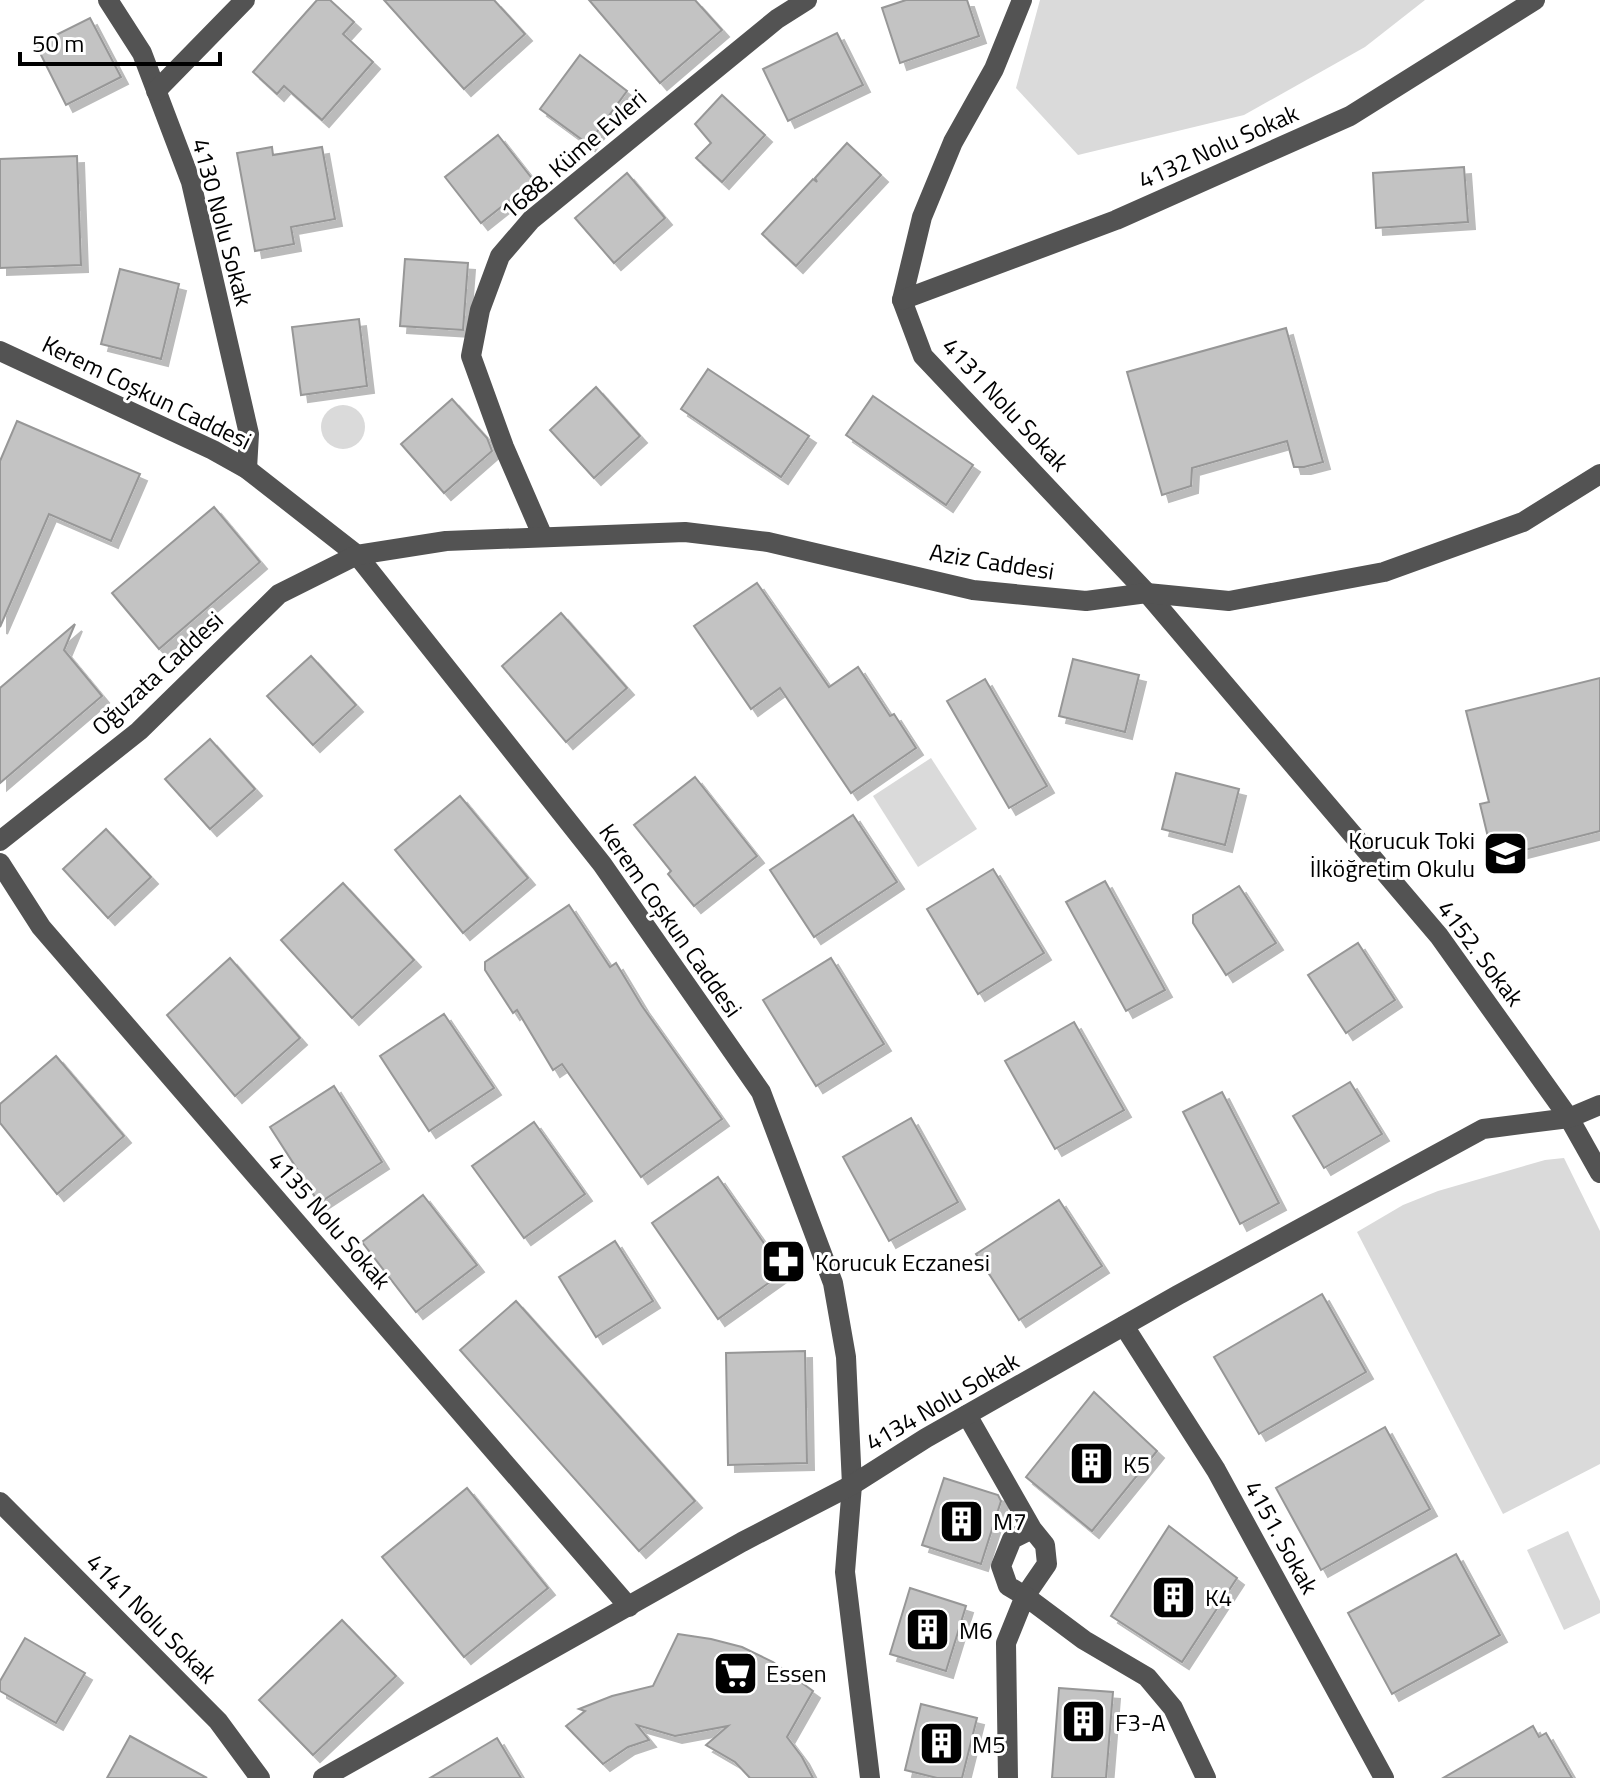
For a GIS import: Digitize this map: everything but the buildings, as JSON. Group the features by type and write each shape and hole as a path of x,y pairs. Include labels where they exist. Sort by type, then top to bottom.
{"street":[{"name":"4130 Nolu Sokak","path":"108,0 142,53 191,182 249,434 247,469"},
{"path":"156,91 245,0"},
{"name":"1688. Küme Evleri","path":"543,537 498,433 471,356 480,310 500,256 531,220 552,202 777,19 807,0"},
{"path":"902,300 922,217 953,142 994,69 1022,0"},
{"name":"4132 Nolu Sokak","path":"902,300 1116,220 1350,116 1535,0"},
{"name":"4131 Nolu Sokak","path":"902,300 923,356 1147,593"},
{"name":"Kerem Coşkun Caddesi","path":"0,351 213,450 247,469 357,555 602,864 761,1092 833,1283 846,1357 852,1485 845,1572 870,1778"},
{"name":"Aziz Caddesi","path":"357,555 446,541 685,532 768,542 973,590 1086,601 1147,593 1229,601 1384,572 1523,522 1600,474"},
{"name":"Oğuzata Caddesi","path":"0,841 139,731 279,594 357,555"},
{"name":"4152. Sokak","path":"1147,593 1439,936 1569,1118 1600,1173"},
{"name":"4135 Nolu Sokak","path":"0,863 41,927 629,1607"},
{"name":"4134 Nolu Sokak","path":"323,1778 742,1542 852,1485 1124,1326 1483,1129 1569,1118 1600,1105"},
{"name":"4151. Sokak","path":"1124,1326 1216,1470 1384,1778"},
{"path":"967,1415 1032,1529 1045,1545 1047,1564 1025,1596 1006,1643 1008,1778"},
{"name":"4141 Nolu Sokak","path":"0,1502 218,1721 260,1778"},
{"path":"1032,1529 1012,1539 1001,1566 1008,1586 1084,1640 1147,1677 1173,1708 1206,1778"}],"shaded area":[{"path":"1040,0 1425,0 1365,47 1244,115 1078,155 1016,88"},
{"path":"343,405 359,411 365,427 359,443 343,449 327,443 321,427 327,411"},
{"path":"931,758 977,829 918,867 873,796"},
{"path":"1564,1158 1600,1231 1600,1464 1503,1514 1357,1232 1403,1205 1438,1191 1545,1160"},
{"path":"1568,1531 1600,1601 1600,1613 1564,1630 1527,1550"}],"place":[{"name":"Korucuk Toki İlköğretim Okulu","path":"1506,854"},
{"name":"Korucuk Eczanesi","path":"784,1262"},
{"name":"K5","path":"1092,1464"},
{"name":"M7","path":"962,1521"},
{"name":"K4","path":"1174,1597"},
{"name":"M6","path":"928,1630"},
{"name":"Essen","path":"735,1673"},
{"name":"F3-A","path":"1084,1722"},
{"name":"M5","path":"941,1744"}]}
